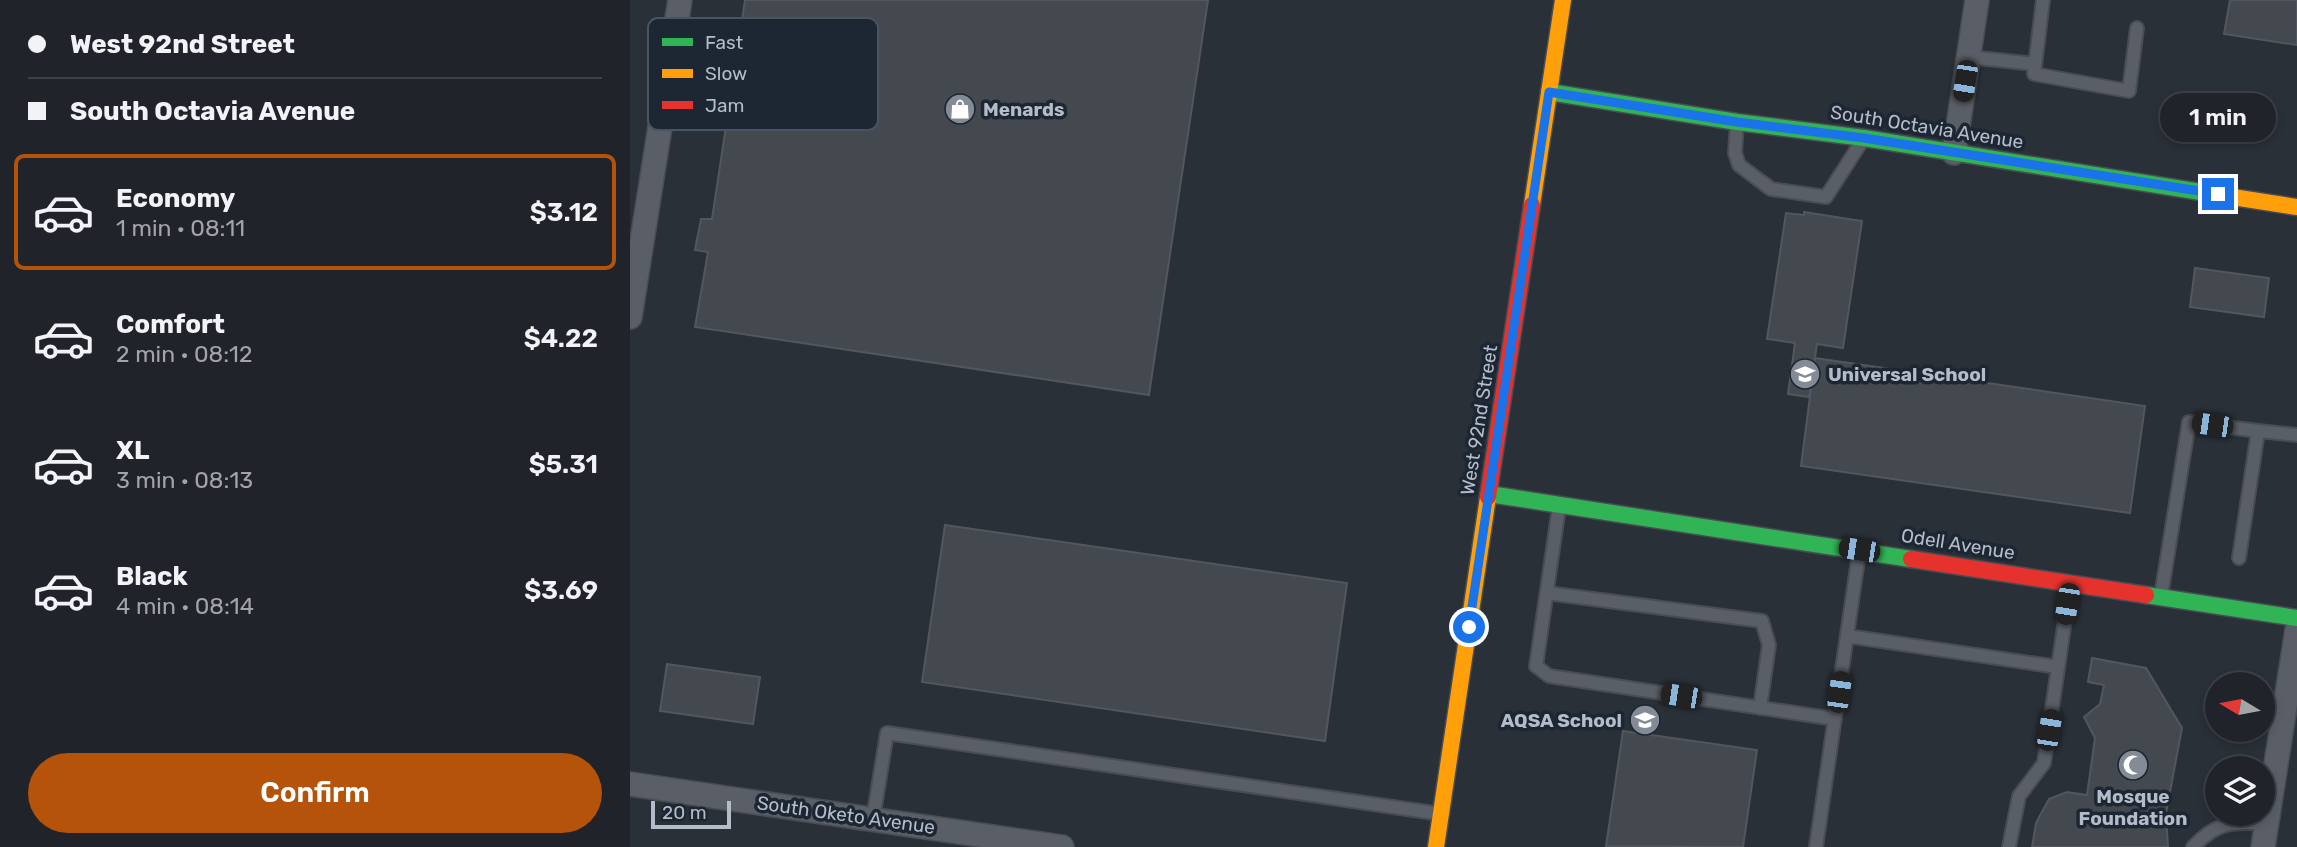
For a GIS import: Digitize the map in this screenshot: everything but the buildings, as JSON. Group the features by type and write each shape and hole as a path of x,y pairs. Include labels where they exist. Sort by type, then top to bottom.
{"street":[{"path":"677,18 680,0"},
{"name":"West 92nd Street","path":"1436,847 1563,0"},
{"path":"1954,153 1977,0"},
{"name":"South Octavia Avenue","path":"1549,92 2297,206"},
{"path":"630,317 659,130"},
{"name":"Odell Avenue","path":"1489,494 2297,618"},
{"path":"2265,836 2297,630"},
{"name":"South Oketo Avenue","path":"630,785 1062,847"}],"lane":[{"path":"2043,0 2034,74 2129,91 2137,28"},
{"path":"1969,57 2035,64"},
{"path":"1737,122 1735,153 1739,165 1771,189 1826,197 1864,138"},
{"path":"2161,597 2189,422 2297,435"},
{"path":"2239,558 2258,432"},
{"path":"1559,504 1536,666 1549,676 1835,719"},
{"path":"1816,847 1859,550"},
{"path":"2009,847 2018,796 2044,763 2071,583"},
{"path":"1547,593 1762,621 1769,645 1760,708"},
{"path":"1847,636 2058,667"},
{"path":"873,819 887,733 1442,814"},
{"path":"2193,847 2213,830 2236,821 2265,836"}],"traffic: fast":[{"path":"1549,92 1737,122 1864,138 2207,193"},
{"path":"1489,494 1911,559"},
{"path":"2146,595 2297,618"}],"traffic: slow":[{"path":"1532,205 1563,0"},
{"path":"2207,193 2297,207"},
{"path":"1436,847 1488,497"}],"traffic: jam":[{"path":"1488,497 1532,205"},
{"path":"1911,559 2146,595"}],"place":[{"name":"Menards","path":"960,109"},
{"name":"Universal School","path":"1805,374"},
{"name":"AQSA School","path":"1645,720"},
{"name":"Mosque Foundation","path":"2133,765"}],"route":[{"path":"1469,627 1549,92 2218,194"}]}
